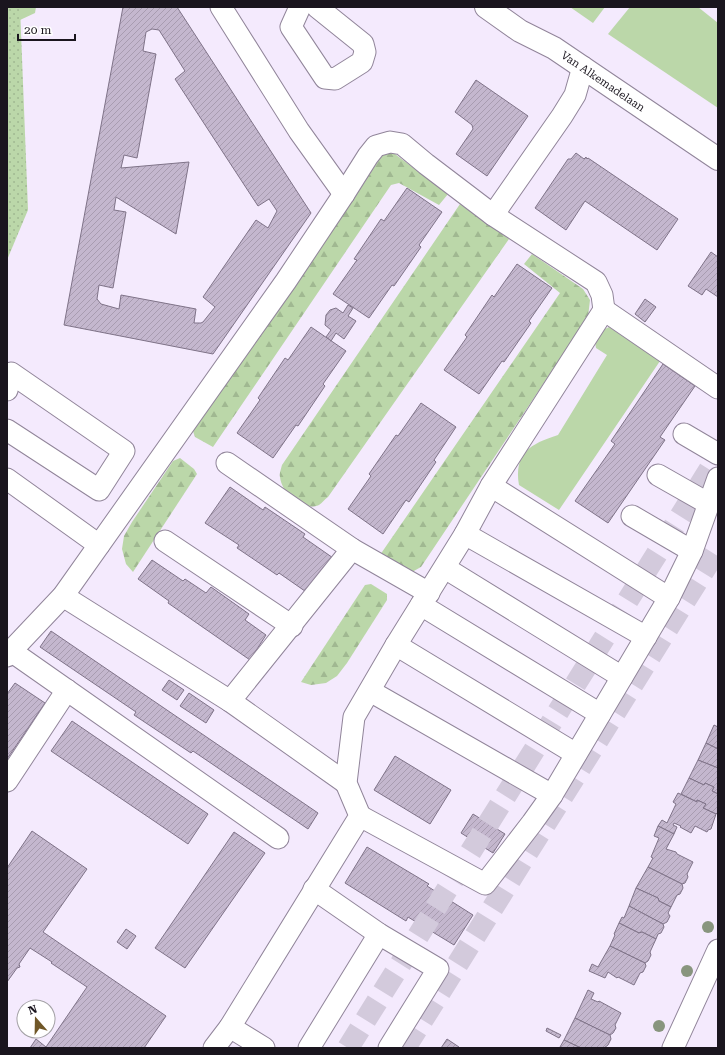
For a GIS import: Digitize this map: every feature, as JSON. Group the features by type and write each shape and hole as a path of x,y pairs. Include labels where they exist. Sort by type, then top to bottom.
{"main road":[{"name":"Van Alkemadelaan","path":"486,7 520,31 554,48 718,159"}],"street":[{"path":"221,7 298,131 344,194"},
{"path":"300,7 291,27 325,78 335,79 362,62 366,52 363,44 318,7"},
{"path":"493,215 575,95 583,67"},
{"path":"278,838 66,690 9,653 63,596 281,288 376,146 390,142 402,144 493,215 596,282 602,295 604,310 491,486 445,568 396,645 354,717 346,783 360,816 485,884 532,823 552,794 669,598 692,551 718,478"},
{"path":"604,310 718,388"},
{"path":"7,390 12,373 124,451 99,490 7,430"},
{"path":"684,434 718,454"},
{"path":"227,462 425,599 600,714"},
{"path":"658,476 709,504"},
{"path":"7,479 99,545"},
{"path":"491,486 669,598"},
{"path":"632,516 692,551"},
{"path":"465,534 646,637"},
{"path":"165,541 292,626"},
{"path":"230,701 292,626 352,549"},
{"path":"445,568 622,677"},
{"path":"63,596 230,701 346,783"},
{"path":"396,645 576,754"},
{"path":"7,781 66,690"},
{"path":"370,691 552,794"},
{"path":"214,1048 230,1026 360,816"},
{"path":"314,889 379,934 438,969 389,1048"},
{"path":"309,1048 379,934"},
{"path":"673,1048 718,950"},
{"path":"230,1026 264,1048"}],"green space":[{"path":"7,7 20,7 28,210 7,260"},
{"path":"20,7 36,7 35,13 20,20"},
{"path":"570,7 605,7 593,23"},
{"path":"630,7 698,7 718,23 718,108 608,34"},
{"path":"391,151 448,194 439,205 399,183 391,185 213,447 195,437 191,425 353,200 384,152"},
{"path":"460,204 509,239 328,497 319,505 313,507 300,504 285,490 280,474 282,465"},
{"path":"532,254 583,289 590,300 588,317 421,567 412,572 380,555 560,293 524,264"},
{"path":"609,327 660,361 559,510 519,485 519,465 526,451 532,446 558,435 607,355 596,348 595,342 603,330"},
{"path":"180,458 194,469 197,474 133,572 126,564 122,549 124,536 173,461"},
{"path":"371,584 387,594 387,600 347,663 337,676 326,683 311,685 301,682 365,585"}],"building":[{"path":"123,7 177,7 311,213 213,354 64,325","holes":["152,29 159,30 185,71 175,79 258,206 269,199 277,211 268,228 256,220 203,297 215,307 201,323 194,323 196,309 121,295 119,309 101,304 97,299 99,285 113,288 126,212 114,210 116,197 176,234 189,162 121,168 124,155 137,158 156,54 143,51 146,32"]},
{"path":"476,80 528,116 487,176 456,154 473,129 472,125 455,112"},
{"path":"576,153 584,159 586,157 587,159 588,158 678,219 657,250 585,201 566,230 535,208 568,159 571,159"},
{"path":"407,188 442,212 419,245 421,247 394,286 392,285 369,318 333,294 357,260 354,259 381,219 384,221"},
{"path":"711,252 718,257 718,297 706,289 702,295 688,286"},
{"path":"517,264 552,288 529,321 531,323 504,362 502,361 479,394 444,370 467,337 465,335 492,295 494,297"},
{"path":"645,299 656,307 645,322 635,314"},
{"path":"348,305 353,308 348,316 356,321 344,339 336,333 331,341 326,337 331,330 325,325 326,315 330,310 336,308 343,313"},
{"path":"311,327 346,351 323,384 325,386 298,426 296,425 273,458 237,433 260,400 258,398 285,358 288,360"},
{"path":"663,364 695,386 660,437 665,440 608,523 575,501 615,444 611,441"},
{"path":"421,403 456,427 434,460 436,462 409,502 406,500 383,534 348,509 371,476 369,474 396,435 398,436"},
{"path":"230,487 263,510 265,507 305,534 303,537 336,560 312,596 279,573 277,575 237,548 239,545 205,523"},
{"path":"152,560 183,581 185,579 206,593 211,587 249,614 245,620 266,635 250,660 168,603 169,601 138,579"},
{"path":"51,631 318,813 308,829 193,751 191,753 134,715 136,712 40,647"},
{"path":"169,680 184,690 177,700 162,690"},
{"path":"15,683 45,703 7,759 7,694"},
{"path":"189,693 214,710 206,723 180,706"},
{"path":"72,721 208,814 188,844 51,751"},
{"path":"714,725 718,727 718,749 706,743"},
{"path":"706,743 718,749 718,768 698,760"},
{"path":"395,756 451,790 430,824 374,790"},
{"path":"698,760 718,768 718,794 712,791 714,787 705,783 704,785 689,778"},
{"path":"689,778 704,785 705,783 714,787 712,791 718,794 718,812 716,814 703,808 706,804 697,800 697,802 681,794"},
{"path":"678,793 697,802 697,800 706,804 703,808 716,814 711,829 707,832 695,826 691,833 674,823 673,825 677,827 674,834 658,826 662,820 667,823 676,804 673,802"},
{"path":"473,814 505,834 493,853 461,833"},
{"path":"658,826 674,834 666,849 676,852 677,854 693,862 687,874 688,877 685,883 682,884 648,867 653,858 651,857 659,838 654,836"},
{"path":"32,831 87,869 43,932 166,1016 144,1048 30,1048 36,1039 46,1047 51,1039 56,1039 56,1032 87,987 30,948 19,964 20,967 17,968 7,982 7,868"},
{"path":"234,832 265,853 185,968 155,948"},
{"path":"367,847 429,884 427,886 473,915 454,945 408,917 406,921 345,883"},
{"path":"648,867 682,884 683,888 680,894 677,895 671,907 659,901 658,898 636,888"},
{"path":"636,888 658,898 659,901 671,907 668,913 670,916 667,922 663,924 629,906"},
{"path":"629,906 663,924 664,927 656,939 642,932 639,933 619,923 622,917 624,918"},
{"path":"619,923 639,933 642,932 656,939 648,961 645,963 610,946"},
{"path":"126,929 136,936 127,949 117,942"},
{"path":"610,946 645,963 646,966 643,972 640,973 634,985 618,977 617,978 608,972 605,978 589,971 592,964 598,967"},
{"path":"588,990 594,993 591,999 598,1002 599,1001 621,1013 615,1025 616,1028 610,1035 575,1018"},
{"path":"575,1018 610,1035 611,1039 608,1045 604,1048 581,1048 564,1040"},
{"path":"547,1028 561,1035 559,1038 546,1031"},
{"path":"447,1039 459,1047 441,1048"},
{"path":"564,1040 581,1048 562,1048 560,1047"}],"tunnel":[{"path":"348,1048 718,456"},
{"path":"405,1048 718,548"}]}
